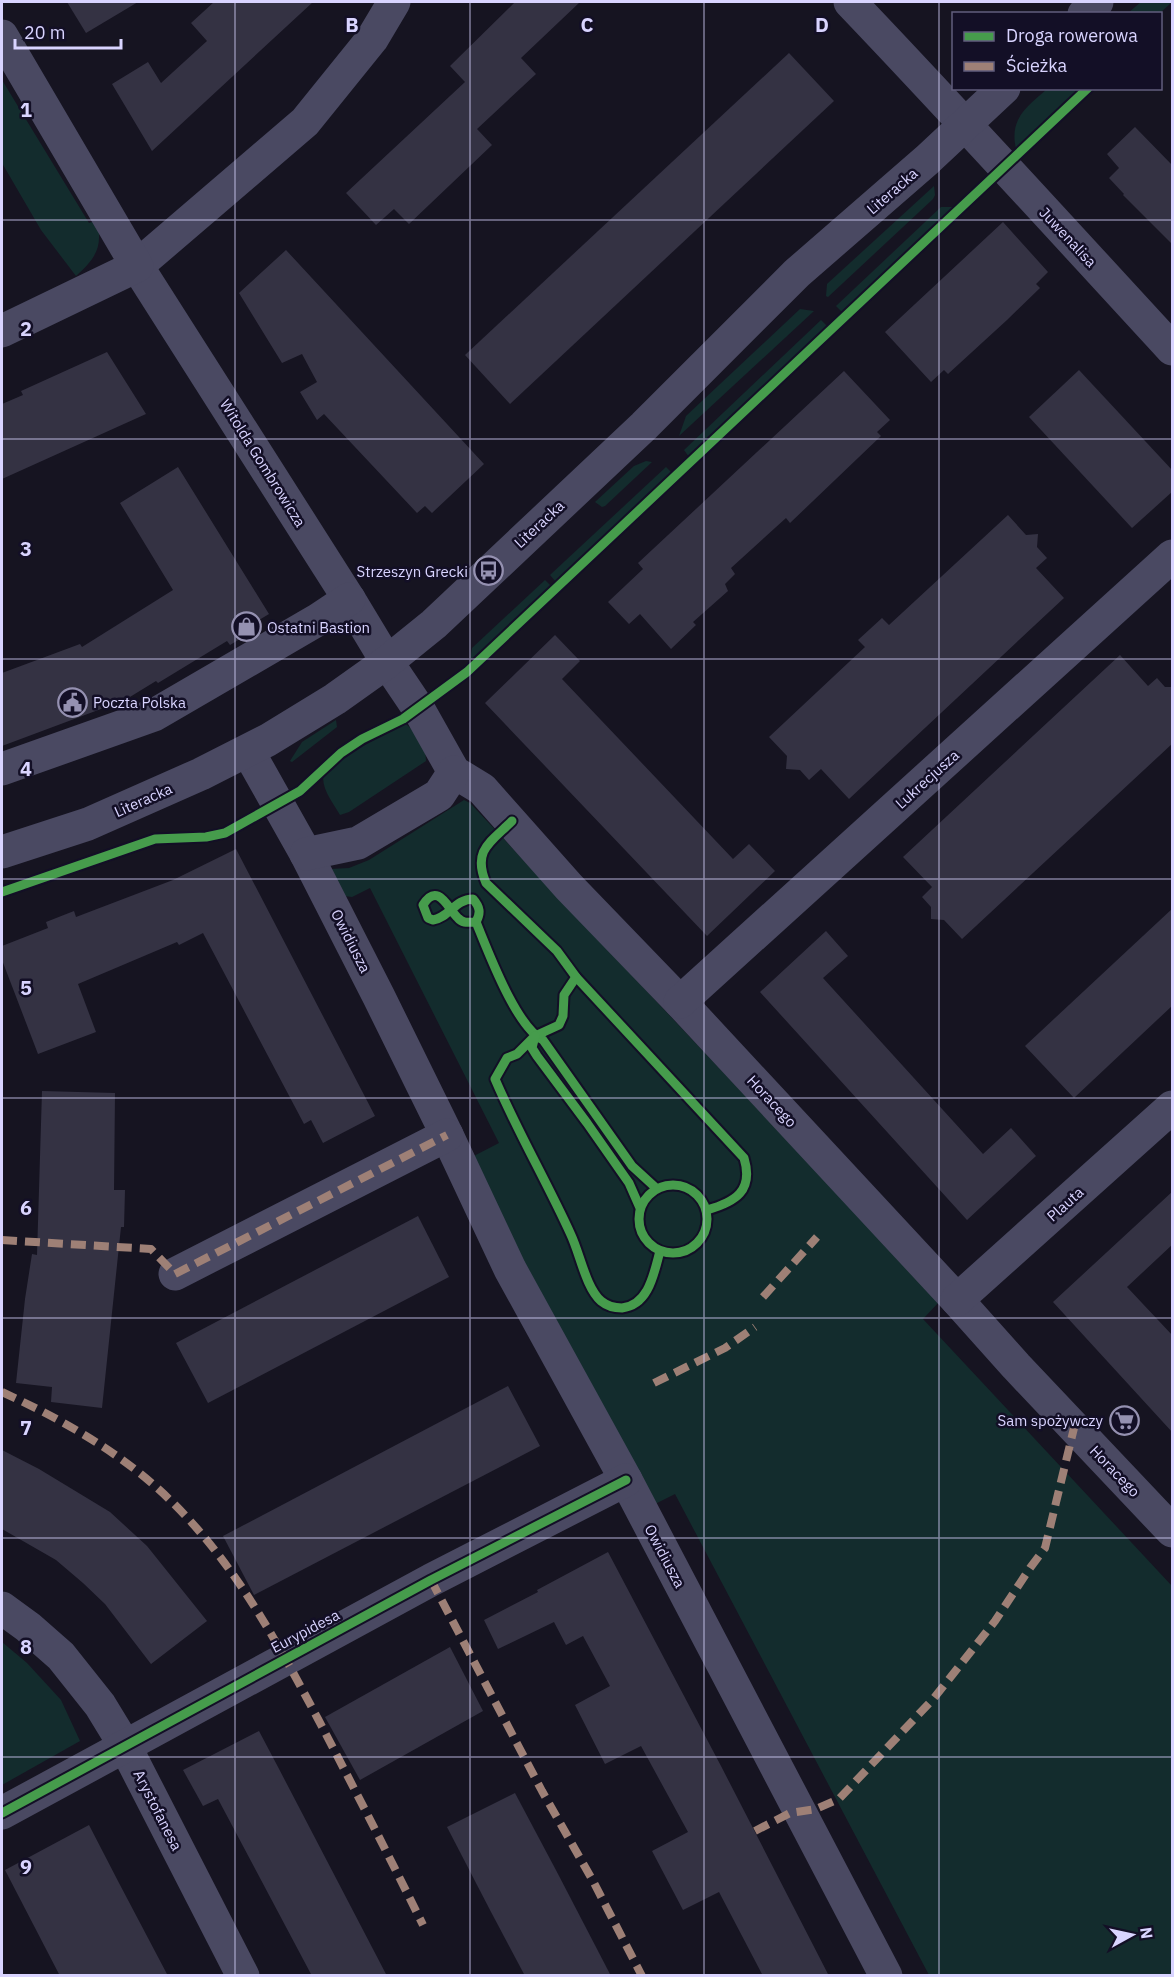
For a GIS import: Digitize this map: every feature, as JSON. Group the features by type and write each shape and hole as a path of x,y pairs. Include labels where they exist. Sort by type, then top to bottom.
{"street":[{"path":"2,331 137,266 305,122 372,39 394,2"},
{"path":"850,2 966,124"},
{"name":"Witolda Gombrowicza","path":"2,36 137,266 387,662"},
{"name":"Literacka","path":"2,852 88,824 248,751 335,699 387,662 434,624 644,426 797,273 927,160 1002,90"},
{"name":"Juwenalisa","path":"966,124 1018,184 1173,349"},
{"name":"Lukrecjusza","path":"680,1002 1173,556"},
{"path":"2,769 154,714 319,619 349,599"},
{"name":"Horacego","path":"387,662 418,708 454,772 482,789 569,887 680,1002 1074,1428 1173,1531"},
{"name":"Owidiusza","path":"248,751 306,854 380,997 510,1269 626,1480 886,1976"},
{"path":"306,854 358,843 439,795 454,772"},
{"name":"Plauta","path":"957,1300 1173,1107"},
{"path":"175,1274 447,1135"},
{"name":"Eurypidesa","path":"2,1813 431,1580 626,1480"},
{"name":"Arystofanesa","path":"2,1608 61,1656 100,1705 125,1746 243,1976"}],"green space":[{"path":"1141,2 1172,2 1161,12 1129,12"},
{"path":"2,80 89,223 97,220 99,238 96,251 89,263 76,276 41,230 2,163"},
{"path":"1046,90 1079,90 1016,149 1017,121"},
{"path":"934,186 933,199 828,297 826,296 827,284"},
{"path":"941,207 954,207 842,312 836,306"},
{"path":"800,309 814,311 679,436 686,416"},
{"path":"821,320 828,327 689,457 684,450"},
{"path":"646,461 652,462 605,506 602,507 595,502 634,466"},
{"path":"666,467 672,473 556,582 550,575"},
{"path":"545,580 551,586 470,661 472,648"},
{"path":"336,720 337,727 292,762 290,761 302,742"},
{"path":"406,724 421,740 426,761 349,812 340,815 325,788 323,776 325,771 363,746"},
{"path":"464,800 470,803 939,1302 923,1319 1172,1586 1172,1975 929,1975 675,1494 651,1506 468,1159 499,1143 370,888 352,897 344,896 330,869 349,868 369,860"},
{"path":"2,1642 27,1663 61,1700 80,1741 2,1785"}],"building":[{"path":"67,2 138,2 86,33"},
{"path":"214,2 313,2 152,151 112,84 148,62 161,83 207,41 191,23"},
{"path":"515,2 580,2 521,58 536,74 477,129 492,145 409,224 394,209 376,225 346,193 465,82 450,66"},
{"path":"789,53 834,101 510,404 465,355"},
{"path":"1135,127 1173,166 1173,245 1109,178 1119,168 1107,154"},
{"path":"1003,222 1048,272 1036,284 1040,288 1007,320 948,374 944,370 931,382 885,332"},
{"path":"286,250 484,464 432,513 425,506 417,513 324,414 317,420 300,392 317,382 302,354 282,363 239,293"},
{"path":"107,352 146,414 2,479 2,404 23,395 21,391"},
{"path":"1079,370 1173,471 1173,491 1132,528 1029,417"},
{"path":"844,371 890,420 877,432 881,436 790,523 786,518 731,568 735,574 725,584 728,591 693,622 696,625 671,649 640,614 629,624 608,602 643,569 638,563"},
{"path":"178,467 269,614 254,623 258,628 230,645 227,641 158,683 156,681 125,700 2,746 2,673 80,644 82,647 173,590 120,503"},
{"path":"1008,515 1026,535 1038,534 1037,547 1047,558 1036,568 1064,598 849,799 821,769 809,780 800,770 786,769 787,756 769,737 865,647 858,640 882,618 889,625"},
{"path":"555,635 580,661 562,679 733,859 749,844 775,871 707,936 485,703"},
{"path":"1120,655 1148,686 1157,678 1165,687 1173,687 1173,743 962,939 944,920 931,919 931,907 922,897 932,887 903,857"},
{"path":"236,849 375,1116 323,1143 311,1120 304,1124 203,933 179,945 177,942 78,984 96,1032 38,1054 2,960 2,946 48,928 46,922 74,911 76,917 173,880"},
{"path":"1173,908 1173,1005 1074,1098 1025,1046"},
{"path":"826,931 848,956 823,978 983,1154 1011,1128 1036,1156 967,1220 760,992"},
{"path":"42,1091 115,1093 114,1190 125,1190 124,1227 121,1227 102,1408 51,1402 52,1387 16,1383 32,1254 37,1255"},
{"path":"1173,1191 1173,1244 1127,1287 1173,1336 1173,1433 1053,1302"},
{"path":"418,1216 449,1277 208,1403 176,1343"},
{"path":"508,1386 540,1446 254,1595 223,1536"},
{"path":"2,1450 39,1469 110,1512 147,1546 207,1621 151,1664 105,1604 83,1583 56,1560 2,1529"},
{"path":"608,1552 829,1976 763,1976 719,1892 683,1910 652,1851 688,1832 641,1746 605,1764 575,1705 610,1686 583,1636 566,1645 554,1622 498,1649 484,1620"},
{"path":"450,1647 483,1711 360,1780 325,1717"},
{"path":"259,1731 387,1976 312,1976 218,1799 203,1806 183,1770"},
{"path":"515,1793 611,1976 525,1976 490,1910 447,1827"},
{"path":"89,1825 168,1976 60,1976 5,1870"}],"marked path":[{"path":"2,1240 151,1249 175,1274 447,1135"},
{"path":"763,1297 817,1237"},
{"path":"654,1383 725,1348 755,1327"},
{"path":"2,1392 90,1438 111,1452 151,1482 214,1549 234,1575 270,1631 318,1719 423,1925"},
{"path":"755,1831 790,1813 816,1809 839,1799 934,1698 995,1621 1045,1548 1074,1428"},
{"path":"431,1580 642,1976"}],"cycle path":[{"path":"2,892 155,839 206,837 225,833 300,791 341,753 362,739 403,719 467,672 1086,90"},
{"path":"512,821 491,841 483,854 482,872 486,883 557,951 576,977 744,1158 746,1179 740,1193 734,1199 707,1210"},
{"path":"476,922 460,920 454,914 450,909 442,899 438,896 428,898 423,905 428,918 433,920 444,915 448,912 453,908 457,905 462,902 473,899 479,910 476,922 513,1005 533,1032 543,1040 632,1166 656,1188"},
{"path":"535,1036 559,1025 563,1016 564,995 576,977"},
{"path":"640,1208 629,1183 532,1048 535,1036 517,1054 507,1058 495,1079 571,1235 591,1288 606,1304 616,1308 631,1306 649,1287 660,1251"},
{"path":"666,1185 680,1185 692,1190 702,1200 707,1219 702,1238 692,1248 680,1253 666,1253 654,1248 644,1238 639,1226 639,1212 644,1200 654,1190 666,1185"},
{"path":"2,1813 431,1580 626,1480"}],"place":[{"name":"Strzeszyn Grecki","path":"489,571"},
{"name":"Ostatni Bastion","path":"246,627"},
{"name":"Poczta Polska","path":"72,702"},
{"name":"Sam spożywczy","path":"1124,1420"}]}
